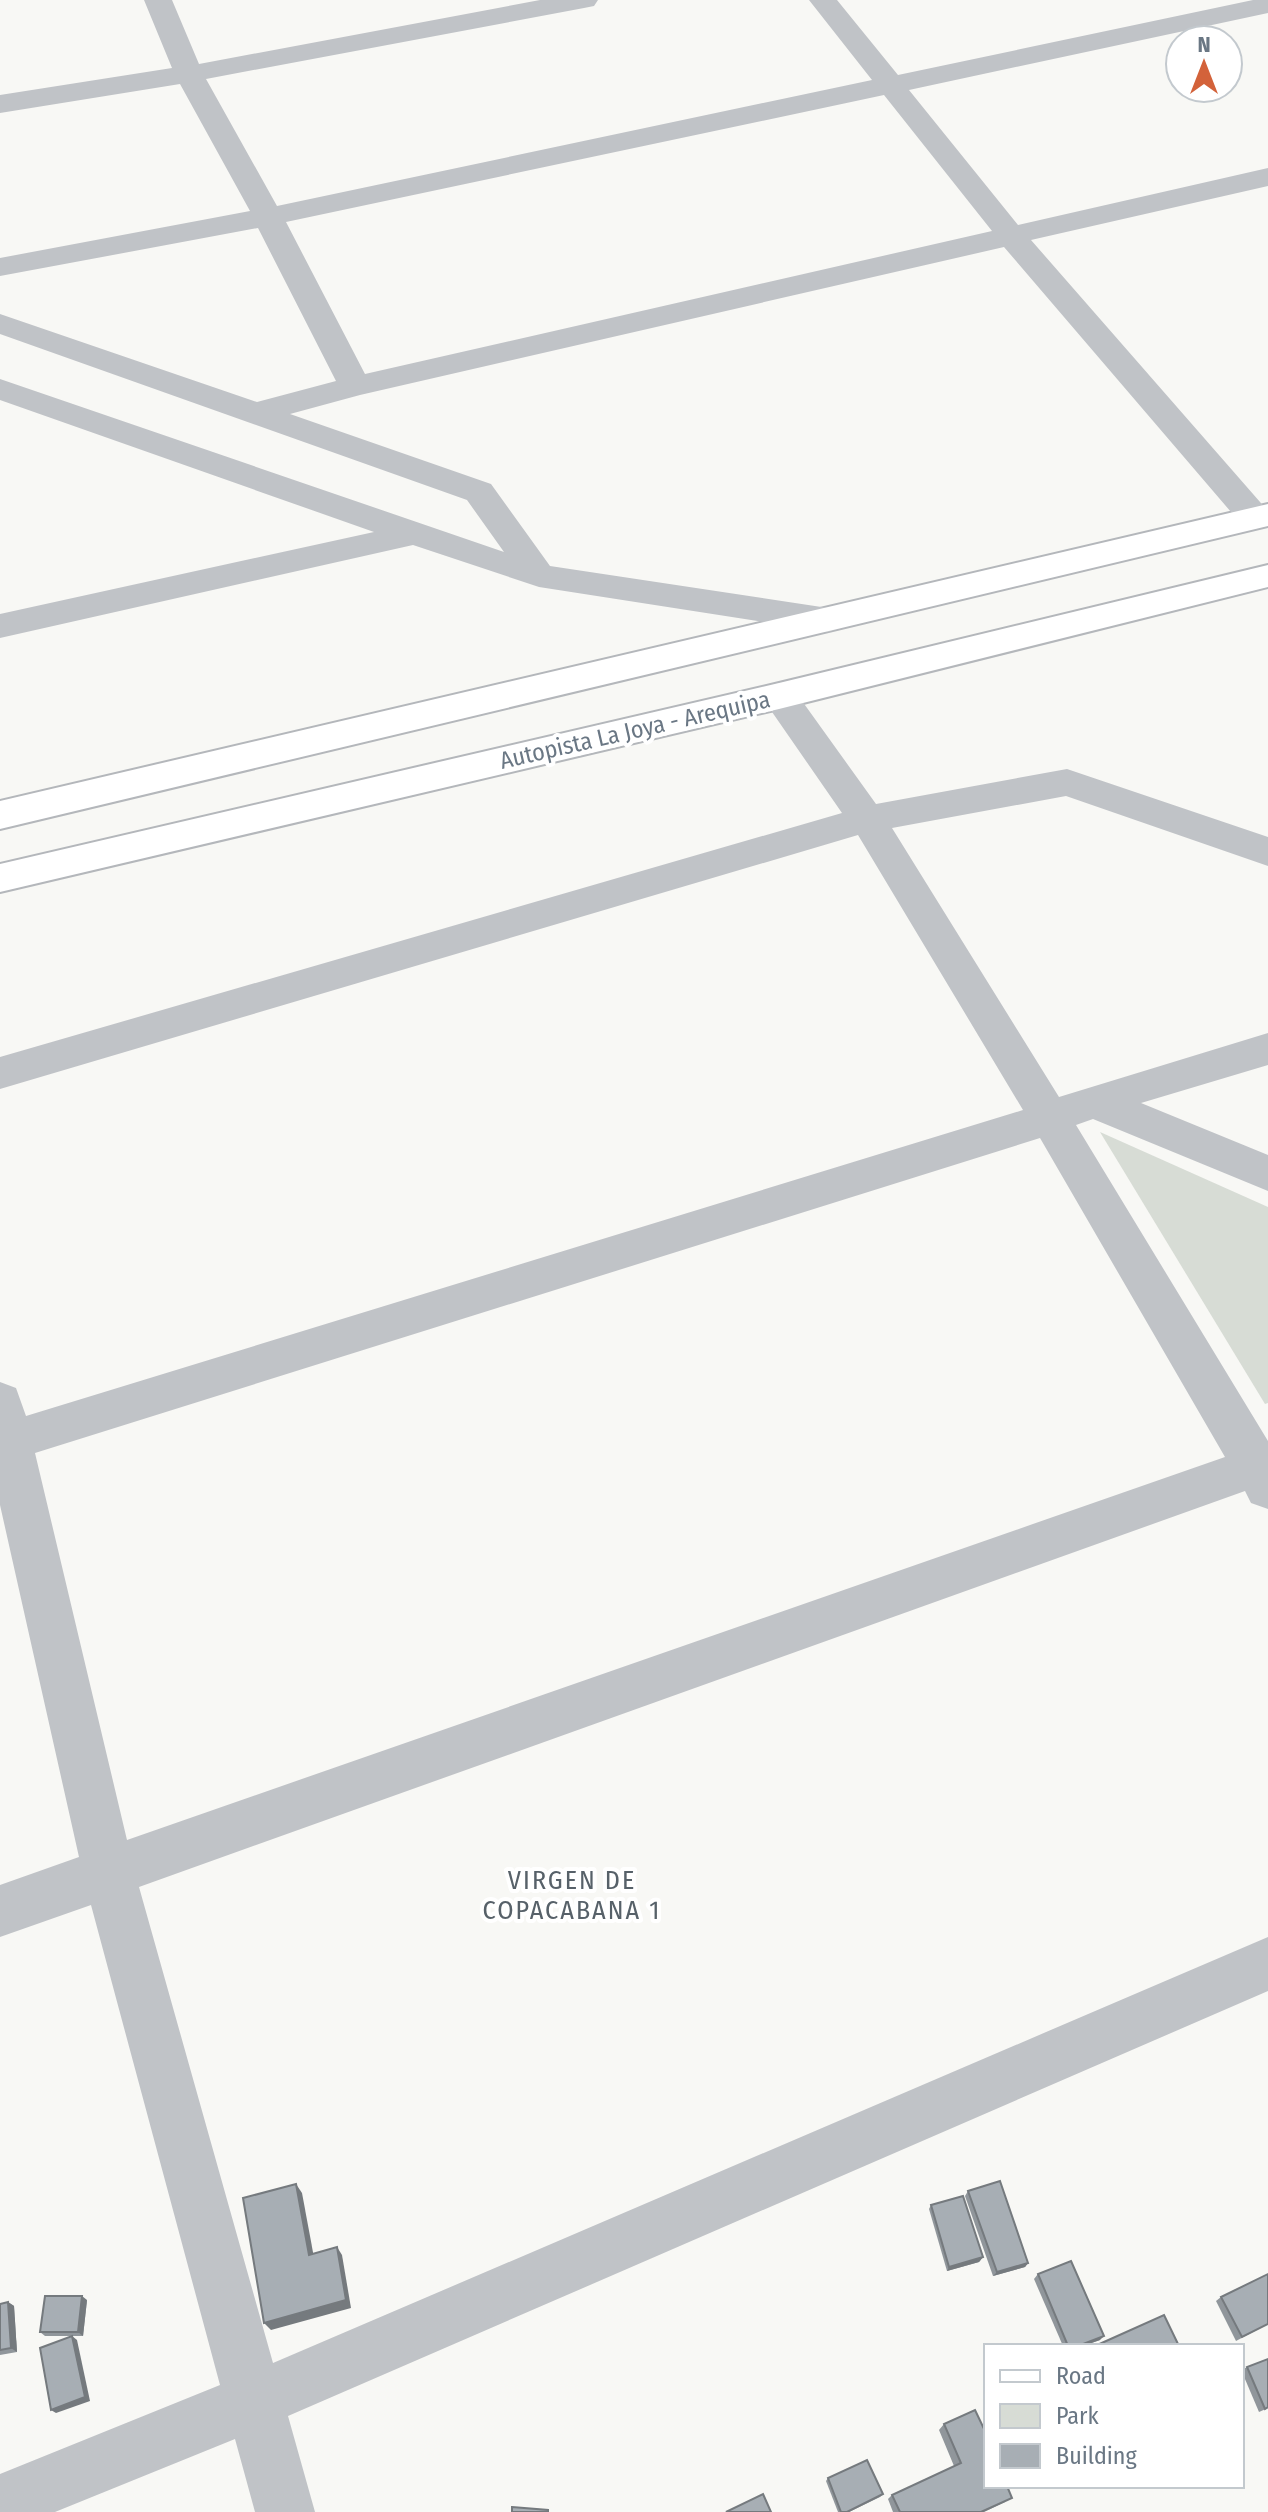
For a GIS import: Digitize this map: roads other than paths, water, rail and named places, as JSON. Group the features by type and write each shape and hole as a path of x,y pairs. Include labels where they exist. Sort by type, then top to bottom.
{"main road":[{"path":"0,815 1262,516"},
{"name":"Autopista La Joya - Arequipa","path":"0,878 779,696 1268,576"}],"street":[{"path":"158,0 189,74 268,217 355,386"},
{"path":"0,104 189,74 584,0"},
{"path":"823,0 1012,237 1262,516"},
{"path":"0,267 268,217 1268,5"},
{"path":"255,413 355,386 1268,177"},
{"path":"0,323 479,492 539,576"},
{"path":"0,389 539,576 828,620"},
{"path":"0,422 57,410"},
{"path":"0,626 414,534"},
{"path":"0,1911 1264,1472 867,819 779,696"},
{"path":"0,1073 867,819 1067,782 1268,852"},
{"path":"285,2512 252,2402 108,1871 3,1429 1050,1118 1093,1101 1268,1049"},
{"path":"1093,1101 1268,1174"},
{"path":"0,2504 252,2402 1268,1964"}],"district":[{"name":"VIRGEN DE COPACABANA 1","path":"572,1895"}]}
